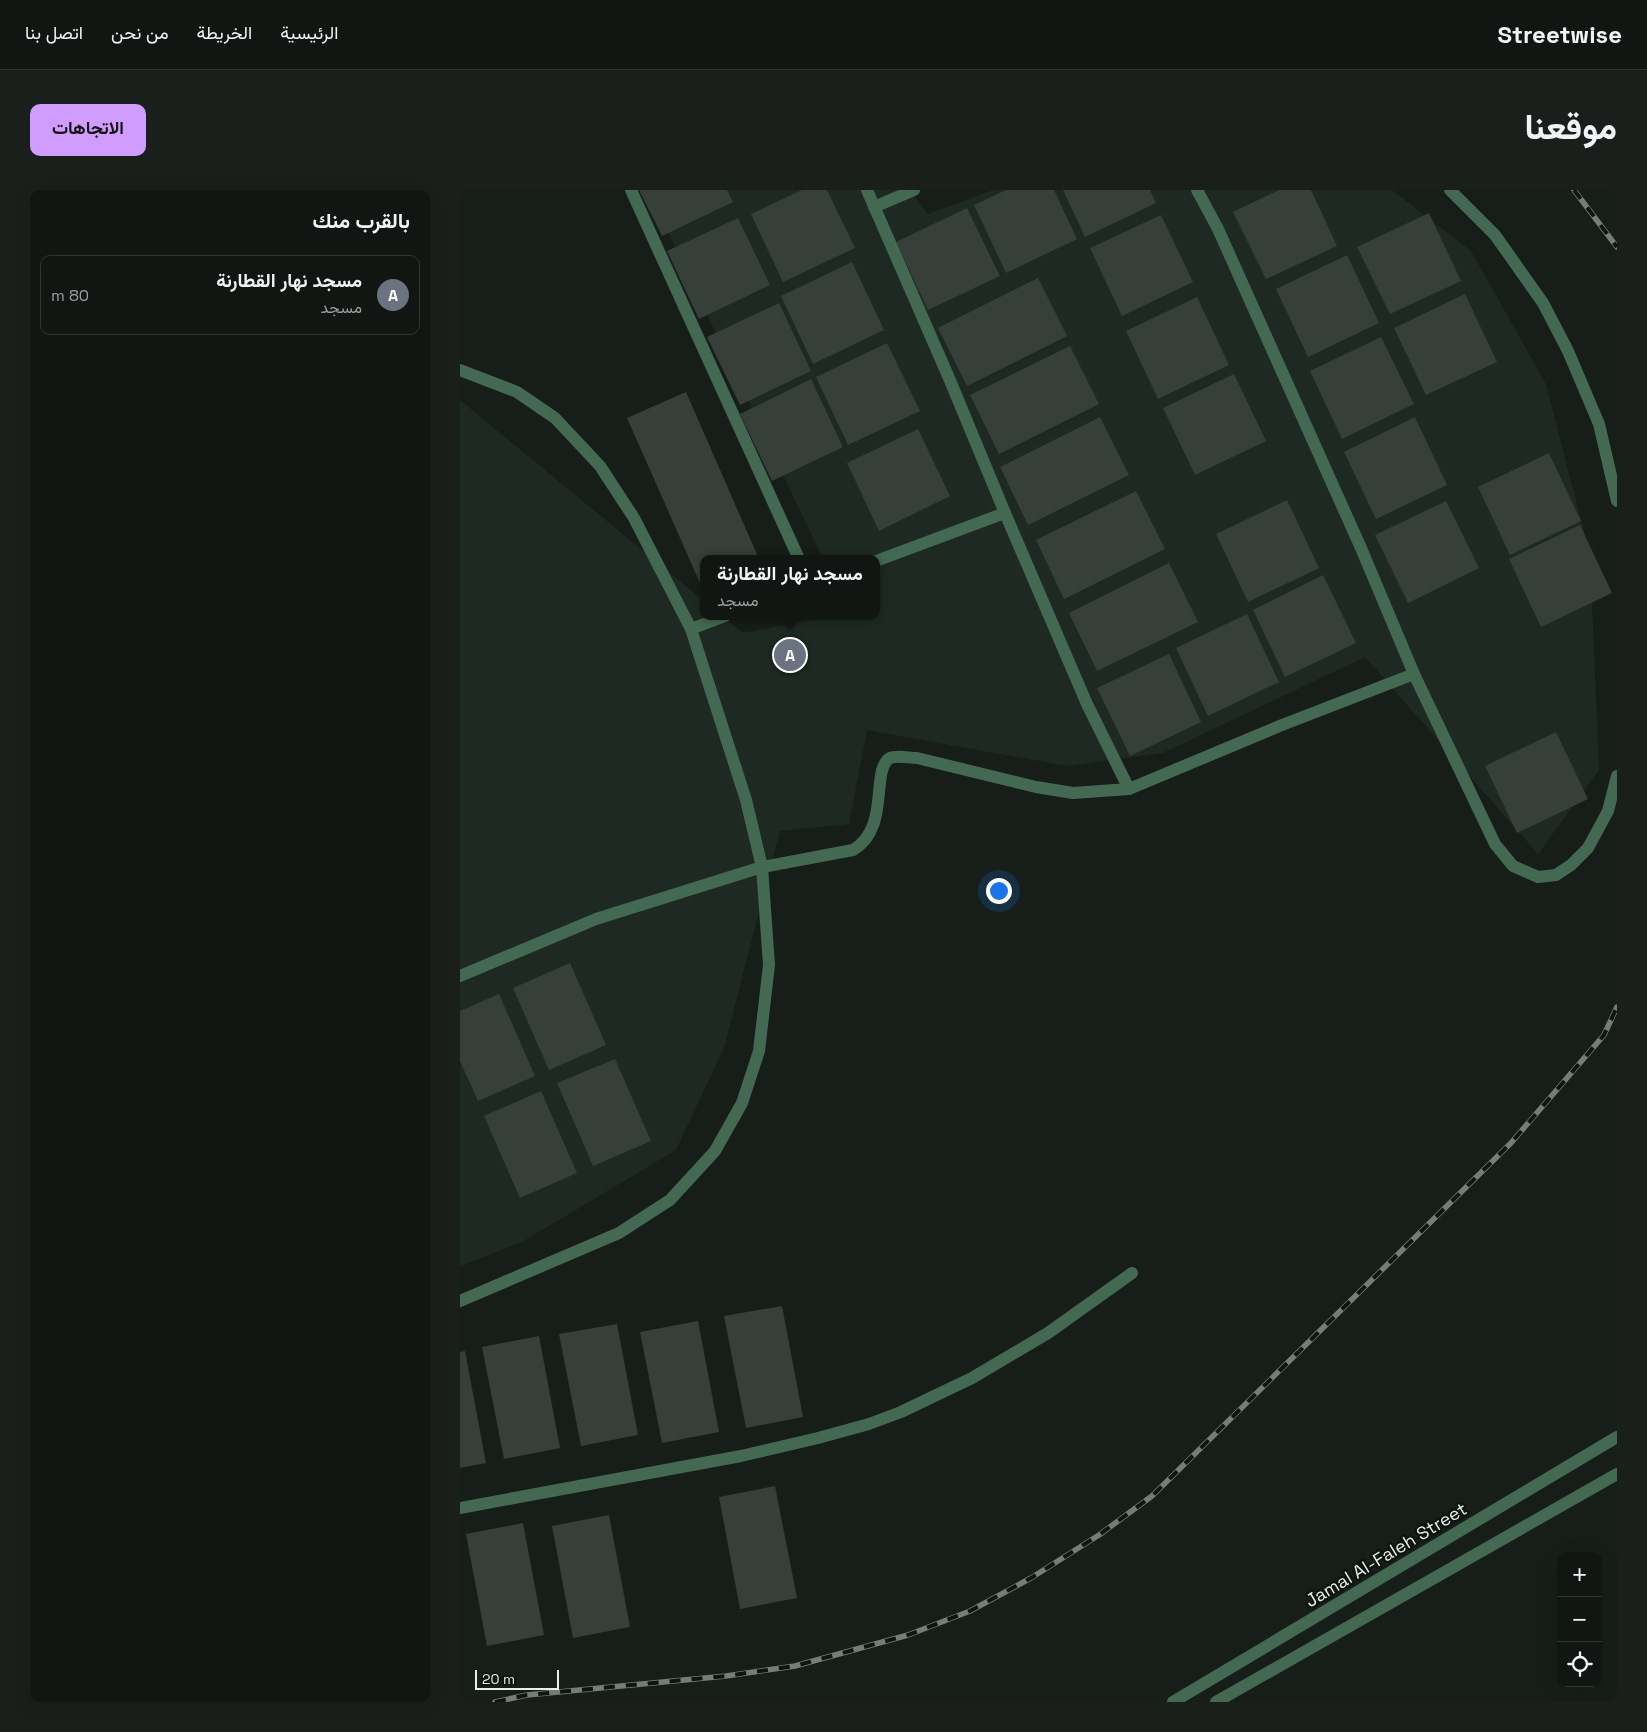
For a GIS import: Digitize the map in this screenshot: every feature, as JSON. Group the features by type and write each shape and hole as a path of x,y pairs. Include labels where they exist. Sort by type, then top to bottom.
{"street":[{"path":"631,190 798,555"},
{"path":"867,190 950,378 1005,513 1087,704 1129,789"},
{"path":"874,207 914,190"},
{"path":"1197,190 1218,229 1279,364 1361,548 1414,674 1495,844 1514,866 1538,877 1556,875 1571,865 1588,848 1608,811 1617,776"},
{"path":"1450,190 1495,235 1543,302 1568,351 1599,424 1617,501"},
{"path":"460,370 517,392 555,418 600,466 634,518 691,629 746,800 762,867 769,965 759,1050 742,1104 715,1152 670,1200 620,1233 460,1301"},
{"path":"880,560 1005,513"},
{"path":"691,629 715,620"},
{"path":"460,976 596,919 762,867 853,850 861,846 874,826 883,767 890,758 917,758 1036,787 1073,793 1129,789 1414,674"},
{"path":"460,1508 741,1456 869,1424 902,1412 972,1378 1048,1333 1132,1273"},
{"name":"Jamal Al-Faleh Street","path":"1173,1702 1617,1438"},
{"path":"1216,1702 1617,1474"}],"shaded area":[{"path":"648,190 909,190 928,214 993,190 1392,190 1471,251 1546,384 1590,555 1599,770 1538,854 1365,657 1163,753 1067,766 867,730 849,824 780,831 724,1048 676,1150 522,1242 460,1266 460,400 700,598 700,620 727,620 743,633 811,620 880,620 880,555 821,555"}],"building":[{"path":"639,190 727,190 733,202 662,236"},
{"path":"802,190 827,190 855,248 783,282 751,214"},
{"path":"1006,190 1054,190 1077,239 1006,273 974,205"},
{"path":"1063,190 1150,190 1156,203 1085,237"},
{"path":"1279,190 1311,190 1337,246 1266,279 1233,212"},
{"path":"967,208 1000,276 928,310 896,242"},
{"path":"1429,213 1461,281 1390,314 1357,247"},
{"path":"1161,215 1193,282 1122,316 1090,248"},
{"path":"738,218 770,285 699,319 667,251"},
{"path":"1347,255 1379,323 1308,357 1276,289"},
{"path":"852,262 884,330 813,364 781,296"},
{"path":"1038,278 1067,336 967,386 938,328"},
{"path":"1465,294 1497,362 1426,395 1394,328"},
{"path":"1197,297 1229,365 1158,399 1126,331"},
{"path":"779,303 811,371 740,405 707,337"},
{"path":"1381,337 1414,404 1342,439 1310,371"},
{"path":"887,343 920,411 848,445 816,377"},
{"path":"1070,346 1099,404 999,454 970,395"},
{"path":"1234,374 1266,441 1195,475 1163,408"},
{"path":"811,379 843,447 772,481 740,414"},
{"path":"686,392 757,555 700,555 700,583 627,418"},
{"path":"1100,417 1129,475 1028,525 1000,467"},
{"path":"1415,417 1447,485 1376,519 1344,452"},
{"path":"918,429 950,496 879,531 847,463"},
{"path":"1549,453 1581,521 1510,555 1478,487"},
{"path":"1136,491 1165,549 1064,599 1036,540"},
{"path":"1287,500 1319,568 1248,602 1216,534"},
{"path":"1446,501 1479,568 1408,603 1375,535"},
{"path":"1580,525 1612,593 1541,627 1509,559"},
{"path":"1169,563 1198,622 1097,671 1069,613"},
{"path":"1323,575 1356,643 1285,677 1253,610"},
{"path":"1247,614 1279,682 1208,716 1176,648"},
{"path":"1169,654 1201,722 1130,756 1097,688"},
{"path":"1556,732 1588,799 1517,833 1485,766"},
{"path":"570,963 606,1045 549,1070 513,988"},
{"path":"499,994 535,1076 478,1101 460,1061 460,1011"},
{"path":"615,1059 651,1141 593,1166 557,1083"},
{"path":"541,1091 577,1173 520,1198 484,1116"},
{"path":"782,1306 803,1417 746,1428 724,1316"},
{"path":"698,1321 719,1432 662,1443 640,1332"},
{"path":"617,1324 638,1435 581,1446 559,1334"},
{"path":"539,1336 560,1448 504,1459 482,1347"},
{"path":"465,1351 486,1463 460,1468 460,1352"},
{"path":"775,1486 797,1598 740,1609 719,1497"},
{"path":"609,1515 630,1627 573,1638 552,1526"},
{"path":"523,1523 544,1635 487,1646 466,1534"}],"railway":[{"path":"1574,190 1617,247"},
{"path":"495,1702 527,1695 726,1676 795,1666 908,1635 970,1611 1031,1578 1099,1535 1152,1496 1511,1143 1604,1035 1617,1007"}],"place":[{"name":"مسجد نهار القطارنة","path":"790,655"}]}
